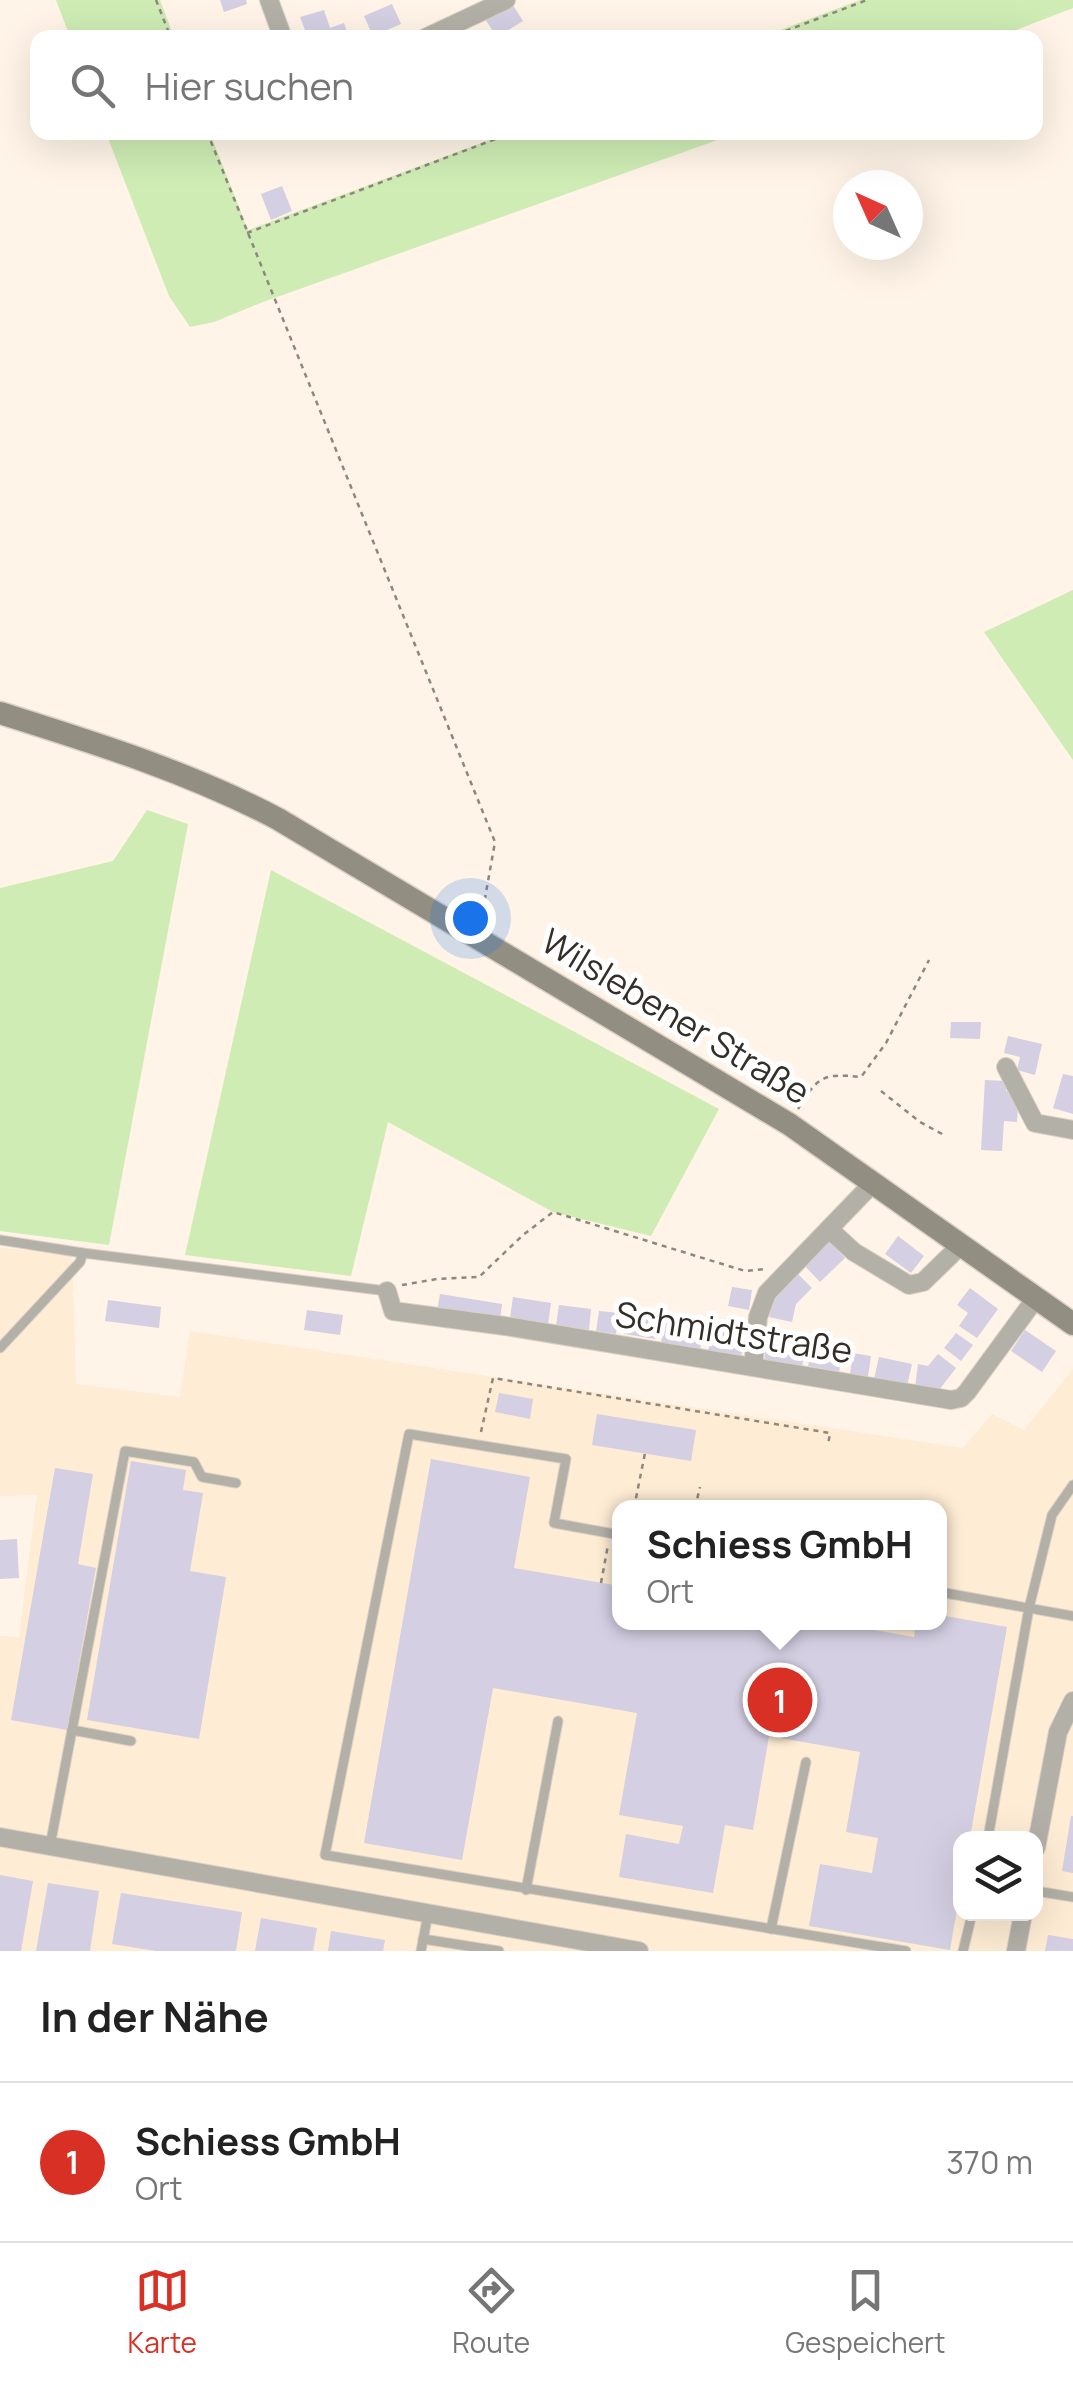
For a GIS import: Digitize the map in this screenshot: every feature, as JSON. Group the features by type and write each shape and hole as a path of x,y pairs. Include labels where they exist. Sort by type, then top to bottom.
{"street":[{"path":"269,0 280,30"},
{"path":"442,30 506,0"},
{"name":"Wilslebener Straße","path":"0,712 156,763 220,789 278,819 789,1124 1073,1324"},
{"path":"1006,1067 1035,1122 1073,1130"},
{"path":"752,1367 758,1316 767,1293 830,1230 868,1177"},
{"path":"830,1230 854,1252 909,1285 923,1282 962,1245"},
{"name":"Schmidtstraße","path":"387,1291 393,1312 505,1326 951,1400 960,1398 1036,1298"},
{"path":"1039,1831 1058,1732 1073,1701"},
{"path":"0,1837 428,1914 565,1945 639,1951"},
{"path":"1016,1951 1022,1921"}],"lane":[{"path":"0,1240 83,1254 387,1291"},
{"path":"0,1348 80,1262 83,1254"},
{"path":"612,1533 554,1523 566,1459 408,1434 324,1855 906,1951"},
{"path":"50,1847 125,1451 194,1462 202,1477 236,1483"},
{"path":"989,1831 1028,1608 1052,1515 1073,1485"},
{"path":"947,1593 1073,1616"},
{"path":"526,1890 558,1721"},
{"path":"72,1730 131,1741"},
{"path":"771,1928 806,1762"},
{"path":"1043,1892 1073,1898"},
{"path":"421,1951 428,1914"},
{"path":"963,1951 970,1921"},
{"path":"423,1939 499,1951"}],"path":[{"path":"156,0 168,30"},
{"path":"789,30 867,0"},
{"path":"210,140 496,842 482,915 472,934"},
{"path":"246,234 493,140"},
{"path":"789,1124 809,1090 823,1077 861,1077 886,1043 930,960"},
{"path":"881,1091 920,1122 944,1135"},
{"path":"387,1291 438,1279 479,1278 553,1212 745,1272 768,1269"},
{"path":"479,1444 493,1378 830,1433 828,1445"},
{"path":"636,1500 645,1453"},
{"path":"697,1500 700,1487"},
{"path":"600,1583 612,1546"}],"shaded area":[{"path":"0,1248 72,1254 76,1384 180,1397 190,1331 963,1448 992,1414 1024,1430 1073,1369 1073,1951 0,1951 0,1636 19,1637 37,1495 0,1496"}],"green space":[{"path":"56,0 160,0 171,30 67,30"},
{"path":"860,0 1073,0 1073,8 1016,30 780,30"},
{"path":"109,140 213,140 248,230 489,140 717,140 214,322 190,327 169,296"},
{"path":"1073,590 1073,760 984,632"},
{"path":"147,810 188,824 109,1245 0,1231 0,888 113,861"},
{"path":"271,870 719,1109 651,1236 553,1212 388,1122 351,1276 185,1255"}],"building":[{"path":"220,0 246,0 247,4 224,12"},
{"path":"511,2 523,21 508,30 492,30 485,19"},
{"path":"392,4 401,24 387,30 370,30 364,16"},
{"path":"324,10 330,28 344,23 346,30 305,30 300,17"},
{"path":"282,186 292,211 271,220 261,194"},
{"path":"951,1022 981,1022 980,1039 950,1038"},
{"path":"1008,1036 1042,1044 1035,1075 1017,1070 1020,1057 1004,1053"},
{"path":"1063,1074 1073,1076 1073,1114 1053,1108"},
{"path":"985,1080 1006,1081 1006,1091 1019,1092 1017,1122 1004,1121 1002,1151 981,1150"},
{"path":"898,1236 924,1256 911,1273 885,1254"},
{"path":"829,1241 845,1258 820,1282 804,1265"},
{"path":"796,1272 812,1288 796,1304 792,1322 769,1317 774,1294"},
{"path":"732,1287 752,1290 749,1310 728,1306"},
{"path":"970,1288 998,1309 977,1338 959,1326 968,1313 957,1305"},
{"path":"440,1294 502,1304 500,1321 437,1311"},
{"path":"513,1297 551,1303 548,1324 510,1318"},
{"path":"108,1300 161,1307 159,1328 105,1321"},
{"path":"559,1305 591,1309 589,1330 556,1325"},
{"path":"307,1310 343,1315 340,1335 304,1330"},
{"path":"599,1311 619,1313 616,1334 596,1331"},
{"path":"627,1313 659,1318 655,1339 624,1334"},
{"path":"665,1322 703,1328 700,1350 661,1343"},
{"path":"712,1330 745,1335 741,1357 708,1352"},
{"path":"1025,1330 1056,1351 1042,1372 1011,1351"},
{"path":"956,1333 973,1345 961,1361 944,1348"},
{"path":"767,1339 806,1345 802,1367 764,1361"},
{"path":"813,1344 844,1350 839,1372 808,1366"},
{"path":"853,1353 871,1356 868,1377 850,1374"},
{"path":"938,1354 956,1368 939,1390 915,1387 918,1364 928,1366"},
{"path":"879,1357 912,1364 907,1386 874,1379"},
{"path":"499,1393 533,1399 530,1419 495,1412"},
{"path":"597,1414 696,1430 691,1461 592,1445"},
{"path":"431,1459 530,1477 514,1568 612,1585 612,1630 874,1630 914,1637 915,1630 947,1630 947,1616 1007,1627 971,1831 953,1831 955,1921 950,1950 809,1926 820,1864 872,1873 878,1838 846,1832 860,1752 769,1736 753,1830 725,1825 713,1893 619,1877 626,1834 679,1844 683,1826 619,1815 637,1713 493,1688 462,1860 364,1843"},
{"path":"131,1461 186,1470 183,1490 203,1493 190,1571 226,1577 199,1739 87,1720"},
{"path":"55,1468 93,1474 78,1564 96,1568 67,1730 11,1720"},
{"path":"17,1539 19,1578 0,1579 0,1540"},
{"path":"1073,1816 1073,1873 1062,1871"},
{"path":"0,1875 33,1881 21,1951 0,1951"},
{"path":"48,1883 99,1891 90,1951 36,1951"},
{"path":"121,1893 242,1912 236,1951 156,1951 112,1944"},
{"path":"261,1918 317,1928 313,1951 255,1951"},
{"path":"331,1931 385,1940 383,1951 328,1951"},
{"path":"1048,1935 1073,1939 1073,1951 1045,1951"}],"place":[{"name":"Schiess GmbH","path":"780,1700"}]}
